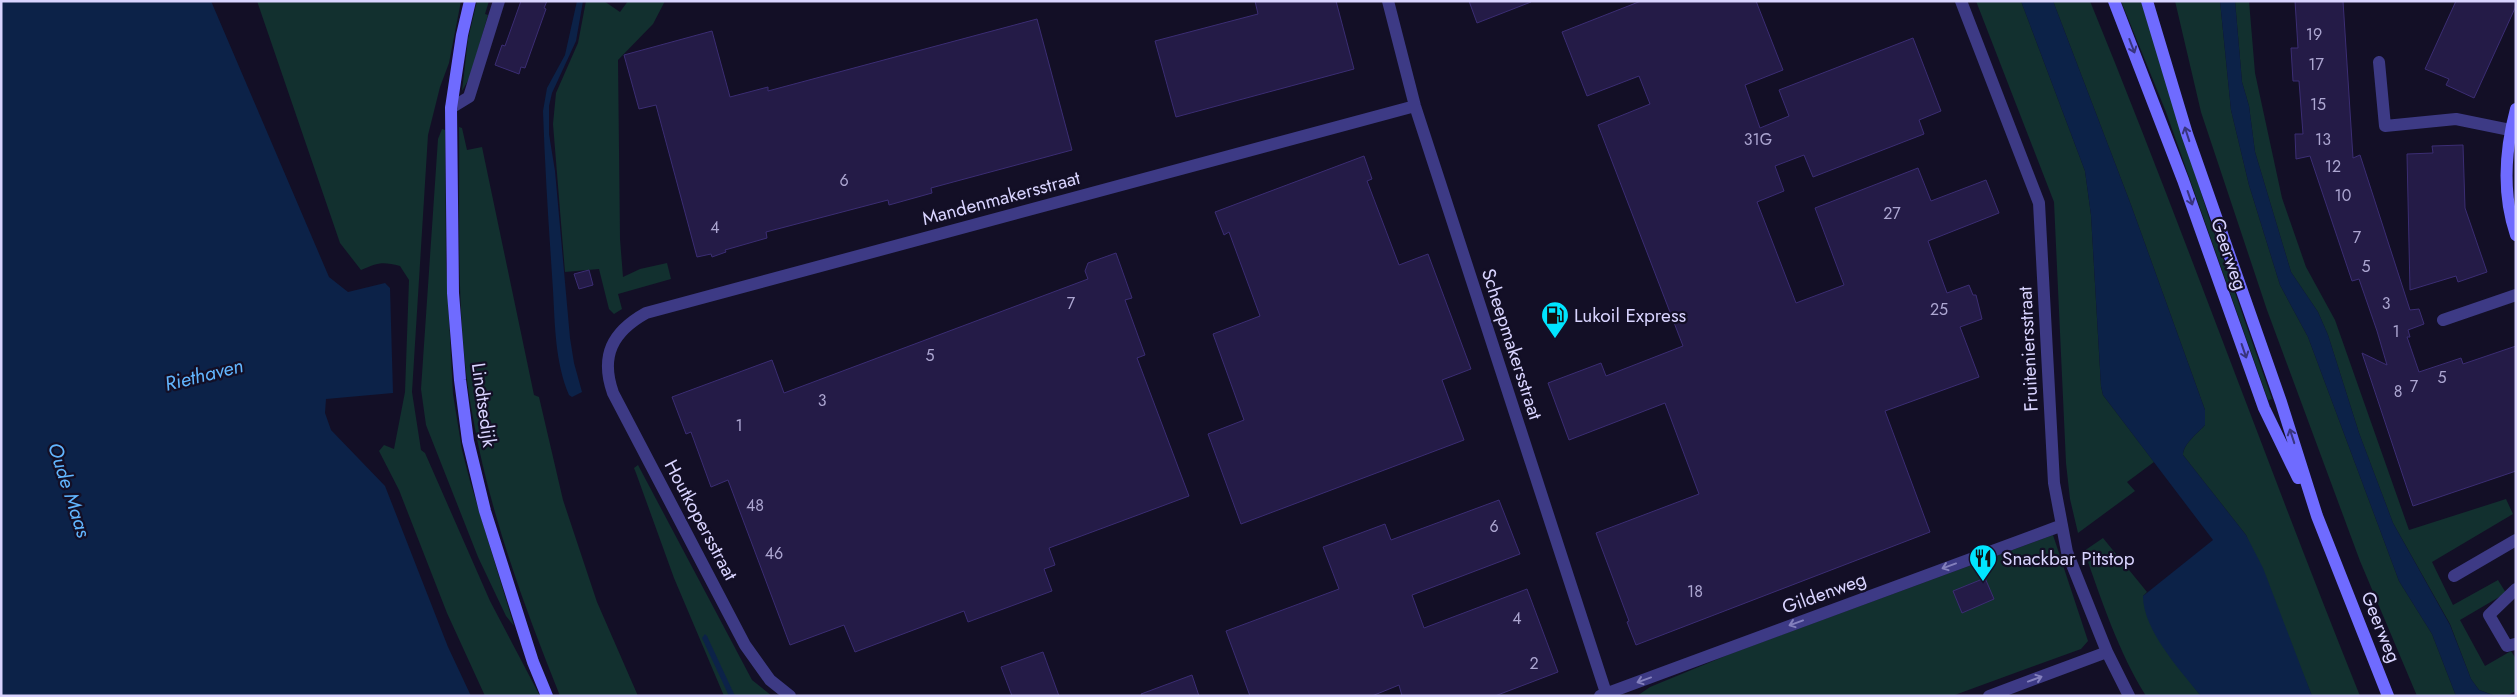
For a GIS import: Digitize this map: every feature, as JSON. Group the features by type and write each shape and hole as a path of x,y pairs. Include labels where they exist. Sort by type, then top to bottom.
{"main road":[{"name":"Lindtsedijk","path":"470,1 462,35 451,108 453,293 460,380 468,441 485,511 533,662 547,696"},
{"name":"Geerweg","path":"2114,1 2183,180 2264,408 2317,516"},
{"name":"Geerweg","path":"2146,1 2187,134 2281,402 2317,516 2388,696"},
{"path":"2516,109 2510,130 2506,162 2508,196 2516,235"}],"street":[{"path":"451,108 469,97 499,1"},
{"name":"Scheepmakersstraat","path":"1388,1 1415,106 1604,695"},
{"name":"Fruiteniersstraat","path":"1961,1 2039,203 2054,484 2060,526 2067,552 2108,652 2129,696"},
{"path":"2379,62 2385,126 2456,119 2510,130"},
{"name":"Mandenmakersstraat","path":"610,348 617,335 629,322 646,313 1415,106"},
{"path":"2443,320 2516,295"},
{"name":"Houtkopersstraat","path":"610,348 607,367 613,394 745,644 770,680 790,696"},
{"name":"Gildenweg","path":"1604,695 2060,526"},
{"path":"2454,576 2516,540"},
{"path":"2511,645 2489,615 2516,589"},
{"path":"1990,696 2108,652"}],"green space":[{"path":"257,1 461,1 449,63 440,87 428,135 412,392 421,450 425,453 490,601 540,696 485,696 447,613 399,490 379,451 384,445 394,449 405,392 409,280 400,266 394,264 380,264 361,270 340,243"},
{"path":"477,1 489,1 485,14 488,15 470,77 462,91 468,39"},
{"path":"586,1 604,1 620,12 628,1 665,1 653,24 618,60 620,239 623,277 640,269 667,263 671,279 618,294 622,309 614,314 609,309 599,269 565,272 553,124 556,93 578,43"},
{"path":"1976,1 2021,1 2085,171 2091,215 2103,395 2154,462 2127,482 2135,491 2078,533 2070,499 2066,463 2054,202"},
{"path":"2053,1 2090,1 2159,174 2360,696 2312,696 2246,535 2183,455 2185,447 2205,425 2205,410 2131,205"},
{"path":"2121,1 2141,1 2209,218 2272,399 2268,400 2166,112"},
{"path":"2175,1 2220,1 2231,110 2249,185 2280,285 2308,337 2399,581 2432,634 2456,696 2417,696 2360,561 2267,310 2201,112"},
{"path":"2235,1 2249,1 2255,73 2282,198 2306,267 2335,320 2409,530 2506,499 2513,514 2432,562 2453,605 2498,580 2506,593 2460,620 2485,666 2511,651 2516,659 2516,691 2506,696 2493,695 2479,690 2471,679 2450,624 2393,523 2359,433 2328,335 2318,312 2291,272 2255,152 2249,106 2242,82"},
{"path":"459,127 462,128 467,150 482,147 534,395 539,397 563,500 597,602 638,696 560,696 509,559 480,454 467,382 461,309"},
{"path":"442,129 445,130 446,263 453,394 462,450 470,481 514,626 506,616 478,557 426,425 421,389 438,139"},
{"path":"638,465 752,680 772,696 724,696 674,578 634,468"},
{"path":"2053,535 2088,641 2081,649 1952,696 1637,696 1650,687 1730,654"},
{"path":"2103,538 2147,592 2143,596 2170,656 2201,696 2146,696 2119,644 2084,551"}],"water":[{"path":"1,1 211,1 329,277 348,292 385,283 390,288 393,393 326,399 325,413 331,430 385,486 448,647 471,696 1,696"},
{"path":"577,1 583,1 576,41 552,93 549,106 549,134 555,171 570,338 574,363 582,392 572,397 569,395 564,382 556,343 543,111 547,88 565,55"},
{"path":"2021,1 2053,1 2131,205 2205,410 2205,425 2185,447 2183,455 2246,535 2263,568 2312,696 2201,696 2173,662 2149,622 2143,596 2213,540 2103,395 2091,215 2085,171"},
{"path":"2220,1 2235,1 2242,82 2249,106 2255,152 2291,272 2318,312 2328,335 2359,433 2393,523 2450,625 2471,679 2479,690 2495,696 2456,696 2432,634 2399,581 2308,337 2280,285 2249,185 2231,110"},
{"path":"705,634 735,696 729,696 702,638"}],"building":[{"path":"521,1 547,1 544,8 546,9 525,68 521,67 519,74 495,65 502,45 505,46"},
{"path":"1255,1 1336,1 1354,69 1176,117 1155,41 1258,14"},
{"path":"1469,1 1531,1 1531,2 1477,23"},
{"path":"1641,1 1756,1 1783,70 1745,85 1760,128 1789,116 1779,90 1913,38 1941,111 1919,120 1924,134 1813,177 1804,155 1775,166 1784,191 1757,202 1796,303 1844,285 1815,208 1918,168 1931,201 1986,180 1999,213 1928,241 1947,293 1969,285 1973,295 1976,295 1982,319 1960,327 1979,377 1885,411 1930,532 1636,645 1596,533 1699,494 1665,403 1569,440 1548,383 1601,363 1606,376 1683,346 1598,125 1650,104 1639,76 1587,96 1562,32"},
{"path":"2295,1 2343,1 2353,158 2360,155 2410,310 2419,309 2424,324 2408,330 2410,337 2407,337 2419,372 2461,358 2463,364 2516,346 2516,471 2413,506 2362,353 2387,365 2377,331 2359,279 2352,281 2310,156 2296,159 2295,134 2303,134 2299,81 2293,81 2291,48 2298,48"},
{"path":"2456,1 2516,1 2516,6 2474,98 2446,85 2449,79 2425,69"},
{"path":"1037,19 1072,150 931,188 932,193 889,205 888,200 766,232 767,238 725,250 726,252 712,257 711,254 697,257 656,105 639,109 624,55 712,31 730,97 768,87 768,91"},
{"path":"2463,145 2465,208 2487,272 2458,282 2456,276 2410,290 2407,154 2433,153 2432,146"},
{"path":"1364,156 1372,179 1367,181 1399,265 1428,254 1471,369 1442,380 1464,440 1241,524 1208,434 1244,420 1213,334 1260,316 1229,232 1224,235 1215,212"},
{"path":"1116,253 1132,298 1125,300 1145,355 1137,358 1189,496 1049,548 1055,565 1044,569 1052,591 968,622 964,611 855,652 844,625 790,645 728,480 711,487 691,432 686,434 672,397 772,360 784,393 1088,279 1085,271 1088,263"},
{"path":"589,270 593,285 579,289 574,274"},
{"path":"1499,500 1520,554 1412,595 1424,628 1527,589 1558,672 1495,696 1402,696 1399,685 1372,696 1250,696 1226,631 1339,589 1323,547 1385,524 1391,540"},
{"path":"1985,578 1994,599 1962,613 1953,591"},
{"path":"1043,652 1059,696 1012,696 1001,667"},
{"path":"1192,675 1199,696 1142,696 1141,694"}],"place":[{"name":"Lukoil Express","path":"1555,339"},
{"name":"Snackbar Pitstop","path":"1983,582"}],"water label":[{"name":"Riethaven","path":"204,375"},
{"name":"Oude Maas","path":"69,490"}]}
